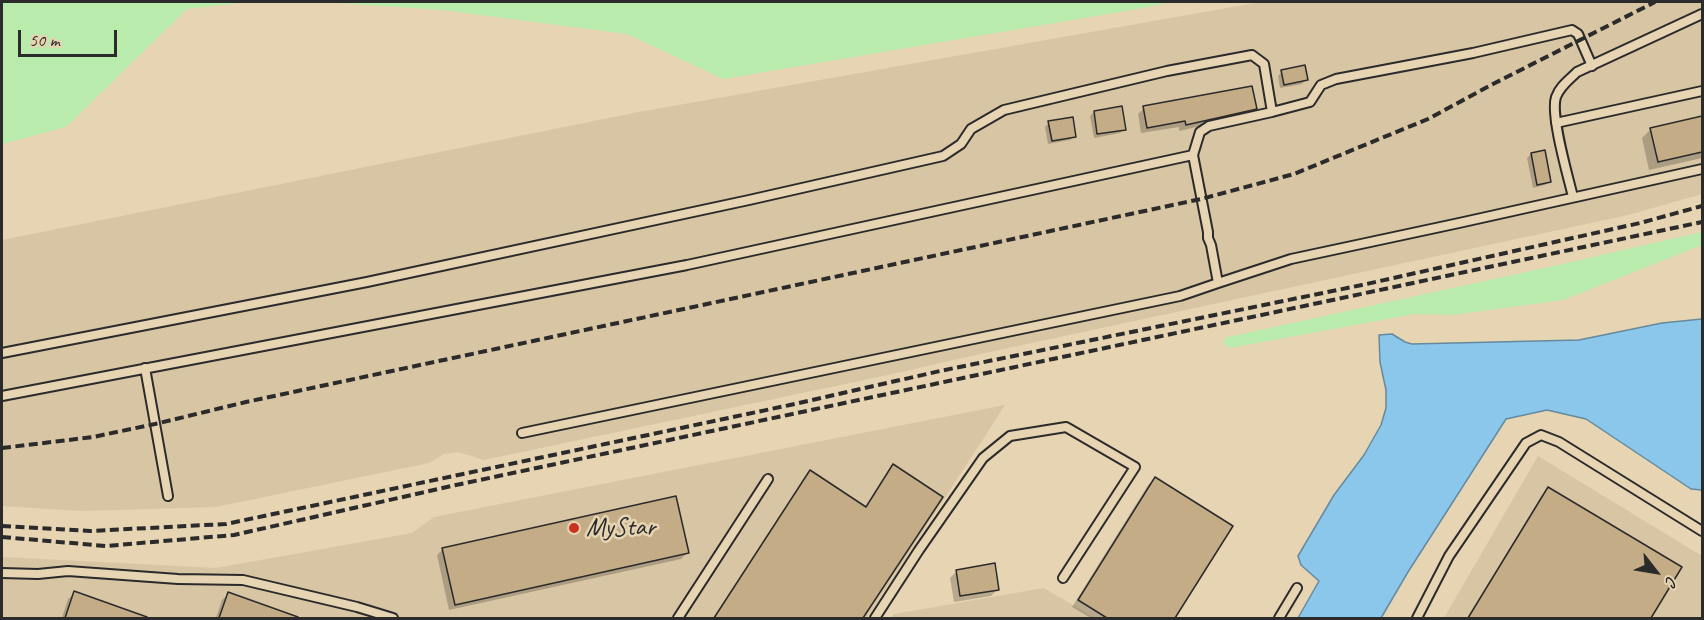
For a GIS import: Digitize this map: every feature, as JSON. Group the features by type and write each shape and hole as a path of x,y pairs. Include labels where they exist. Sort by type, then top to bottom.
{"lane":[{"path":"1573,197 1554,116 1555,99 1561,87 1577,72 1702,16"},
{"path":"1218,283 1193,155 1200,132 1209,126 1310,102 1321,85 1336,79 1473,53 1572,30 1578,34 1592,66"},
{"path":"2,353 367,282 943,156 961,144 971,129 1004,110 1167,71 1252,55 1264,64 1272,112"},
{"path":"1556,123 1702,91"},
{"path":"2,396 687,265 1193,155"},
{"path":"522,433 1180,296 1291,259 1702,169"},
{"path":"145,368 168,496"},
{"path":"875,618 919,549 983,458 1010,436 1066,427 1135,466 1063,578"},
{"path":"1416,618 1449,556 1526,443 1541,435 1559,442 1702,531"},
{"path":"678,618 768,479"},
{"path":"2,573 38,574 68,571 178,579 243,579 393,618"},
{"path":"1279,618 1298,588"}],"shaded area":[{"path":"1261,2 1702,2 1702,194 1628,215 484,460 458,452 444,454 429,463 216,507 82,511 2,506 2,240 639,112"},
{"path":"1005,405 867,618 2,618 2,557 216,568 412,533 434,517"},
{"path":"1538,456 1702,556 1702,618 1444,618"},
{"path":"1044,588 1095,618 891,618 894,614"}],"green space":[{"path":"2,2 249,2 187,9 66,127 2,144"},
{"path":"321,2 1173,2 723,79 627,34 442,10"},
{"path":"1702,232 1702,245 1563,300 1452,315 1414,314 1230,348 1223,343 1228,337"}],"water":[{"path":"1702,319 1702,490 1691,489 1586,419 1547,410 1506,419 1381,618 1298,618 1319,581 1301,565 1298,556 1334,495 1364,455 1381,425 1386,408 1379,335 1392,334 1412,344 1579,340 1662,323"}],"building":[{"path":"1305,65 1308,80 1284,85 1281,70"},
{"path":"1252,86 1257,109 1186,125 1185,121 1147,128 1143,106"},
{"path":"1122,106 1126,130 1097,134 1094,111"},
{"path":"1702,116 1702,152 1658,162 1650,128"},
{"path":"1073,117 1076,137 1052,141 1048,121"},
{"path":"1545,150 1551,182 1537,185 1531,153"},
{"path":"893,464 943,497 863,618 714,618 810,470 866,507"},
{"path":"1155,477 1233,526 1175,618 1107,618 1078,600"},
{"path":"1548,487 1682,567 1651,618 1468,618"},
{"path":"676,496 689,553 455,605 442,548"},
{"path":"995,563 999,590 960,596 956,570"},
{"path":"74,591 147,617 65,618"},
{"path":"228,592 298,617 219,618"}],"railway":[{"path":"2,448 93,437 155,424 246,402 1201,199 1294,174 1428,119 1655,2"},
{"path":"2,526 90,531 226,524 790,405 940,371 1362,285 1640,223 1702,206"},
{"path":"2,537 106,546 234,535 456,485 1702,222"}],"place":[{"name":"MyStar","path":"574,528"}]}
